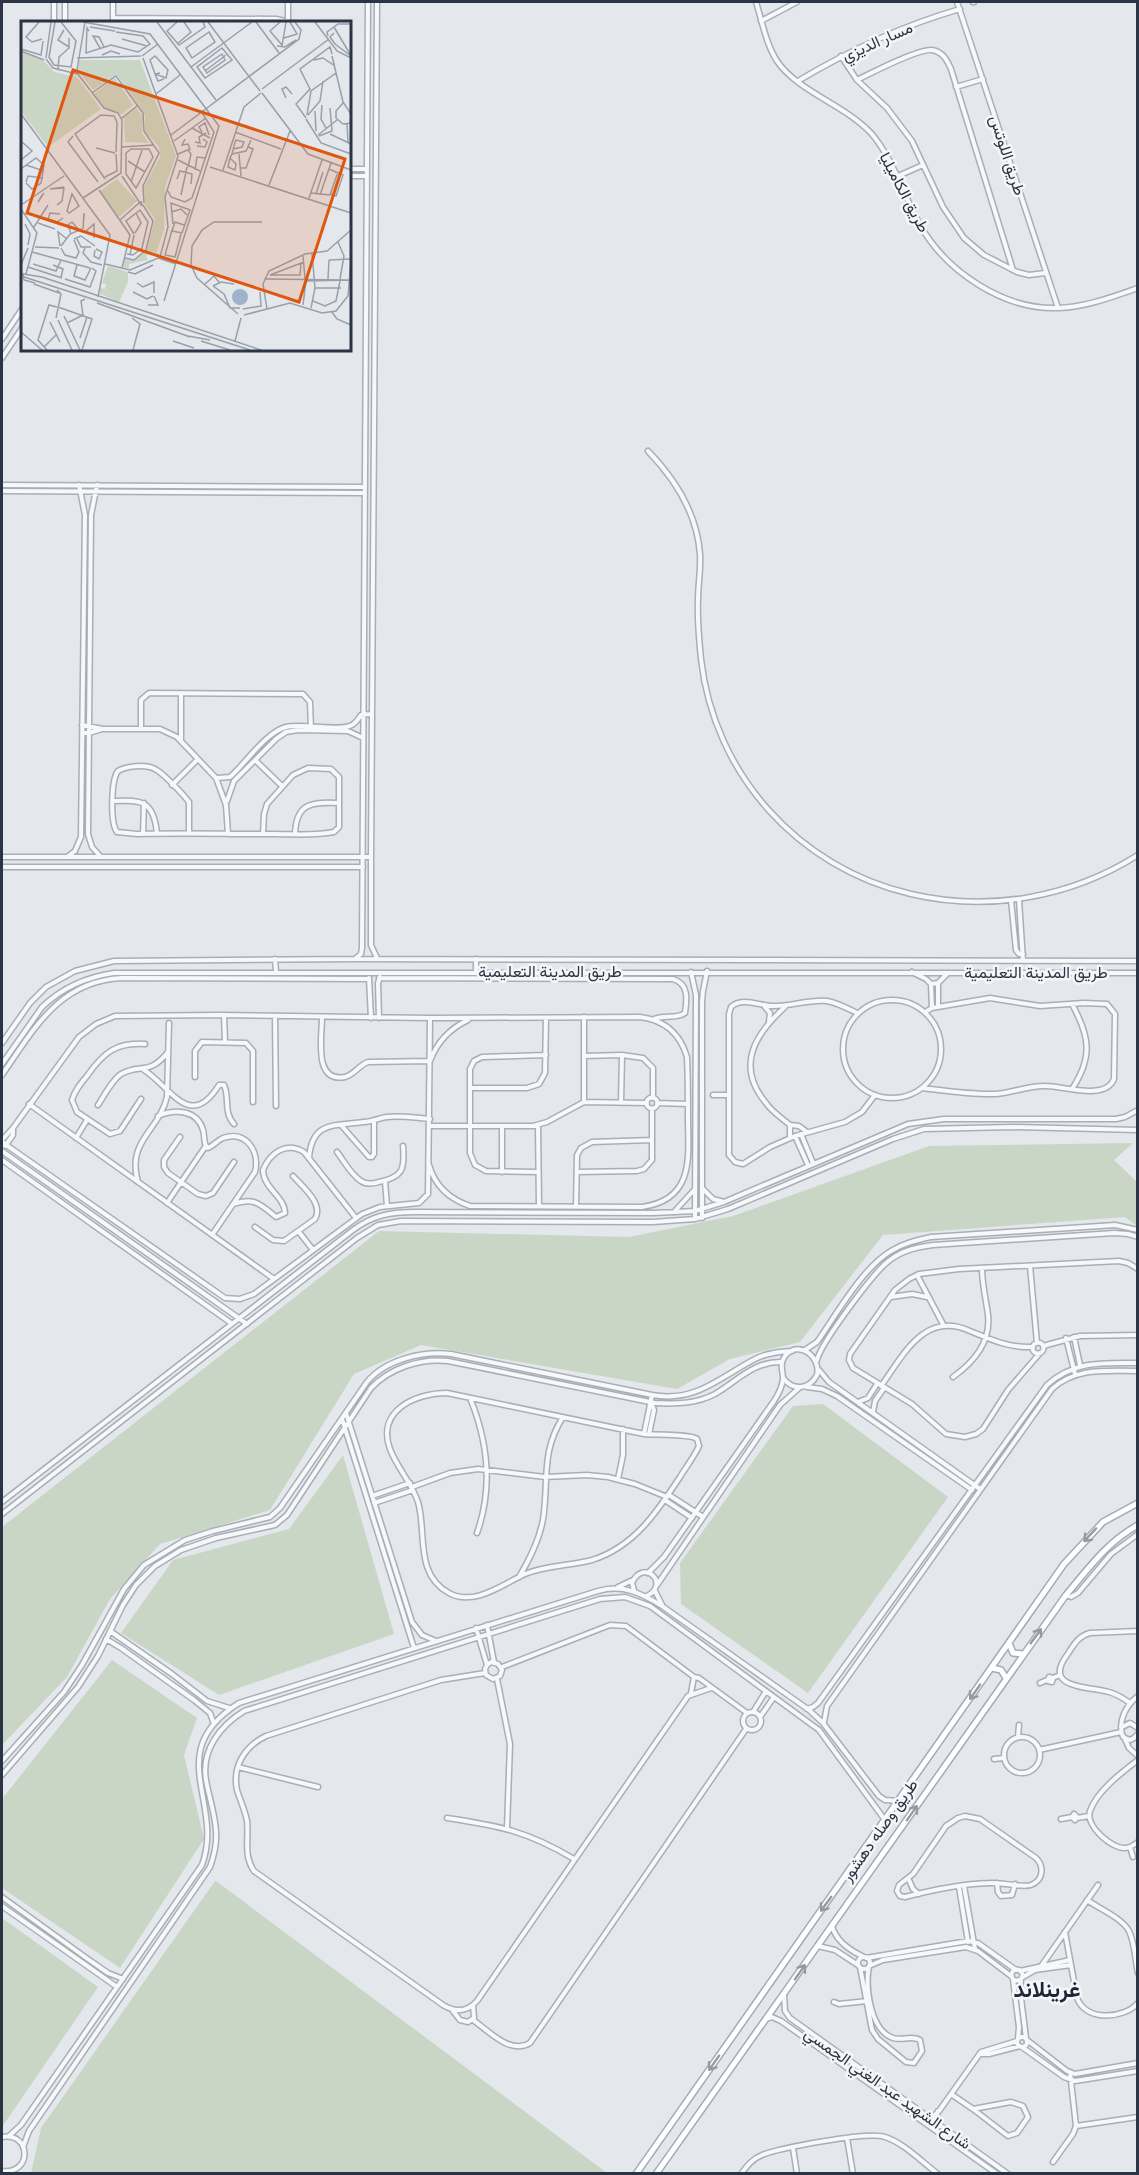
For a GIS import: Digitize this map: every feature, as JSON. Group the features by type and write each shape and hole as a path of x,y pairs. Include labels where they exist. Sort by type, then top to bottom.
{"main road":[{"name":"طريق وصله دهشور","path":"636,2174 886,1821 1064,1564 1093,1532 1116,1513 1137,1503"},
{"name":"طريق وصله دهشور","path":"656,2174 1066,1595 1102,1552 1121,1535 1137,1525"},
{"path":"1009,1643 1013,1653 1023,1654"},
{"path":"992,1668 1001,1670 1006,1678"}],"street":[{"path":"54,2 54,21"},
{"path":"65,2 65,21"},
{"path":"113,2 113,20 276,19 284,21"},
{"path":"288,2 288,21"},
{"path":"355,959 362,950 368,2"},
{"path":"377,2 371,945 378,959"},
{"name":"طريق الكاميليا","path":"756,2 761,21 778,62 798,81 848,113 868,130 885,152 922,228 942,255 964,274 988,290 1015,301 1058,308 1096,302 1137,288"},
{"path":"761,21 797,2"},
{"name":"طريق اللوتس","path":"957,2 1058,308"},
{"name":"مسار الديزي","path":"798,81 841,56 891,32 960,9"},
{"path":"857,80 928,50 934,50 944,56 950,67 1013,270"},
{"path":"841,56 857,80 882,103 912,141 949,218 964,238 984,255 1013,270 1029,274 1045,273"},
{"path":"956,87 982,79"},
{"path":"898,176 923,165"},
{"path":"351,169 367,169"},
{"path":"351,176 367,177"},
{"path":"2,339 21,310"},
{"path":"2,358 21,330"},
{"path":"366,361 374,362"},
{"path":"648,452 678,487 689,508 696,530 701,576 698,630 707,692 728,750 761,803 779,823 815,852 847,871 902,892 931,899 961,902 1018,900 1051,892 1080,883 1124,864 1137,855"},
{"path":"2,485 365,487"},
{"path":"67,857 75,851 81,837 85,515 80,485"},
{"path":"97,485 91,515 88,834 92,847 101,857"},
{"path":"2,491 365,493"},
{"path":"365,535 373,535"},
{"path":"141,729 141,700 146,694 181,693 303,694 310,702 311,728"},
{"path":"181,693 181,740"},
{"path":"216,778 230,777 284,728 348,726 354,724 363,714 371,714"},
{"path":"82,724 103,729 164,730 181,740 216,778 226,805 228,834"},
{"path":"226,805 234,781 281,735 311,728 348,731 364,739"},
{"path":"82,732 89,733 103,729"},
{"path":"251,756 282,786"},
{"path":"172,785 198,759"},
{"path":"189,834 189,802 172,785 151,767 124,767 118,771 114,777 113,825 115,830 123,834 143,834 157,834 189,834 228,834 263,834 295,834 331,833 339,827 339,777 331,769 303,769 293,775 265,809 263,834"},
{"path":"113,801 144,803 154,815 157,834"},
{"path":"295,834 296,819 304,808 318,802 339,803"},
{"path":"143,834 144,803"},
{"path":"2,857 371,857"},
{"path":"2,867 363,867"},
{"path":"1011,900 1016,950 1019,954 1023,954"},
{"path":"1018,900 1023,961"},
{"path":"275,959 276,972"},
{"path":"476,959 476,971"},
{"name":"طريق المدينة التعليمية","path":"2,1043 36,995 60,978 87,967 133,960 1137,961"},
{"path":"837,960 837,971"},
{"path":"702,1218 702,1002 708,971"},
{"name":"طريق المدينة التعليمية","path":"2,1064 42,1007 69,986 92,977 126,972 1137,972"},
{"path":"366,972 369,979 371,1018"},
{"path":"380,1018 379,978 385,972"},
{"path":"691,972 696,995 695,1219"},
{"path":"912,972 931,984 932,1008"},
{"path":"938,1007 938,983 950,972"},
{"path":"2,1075 50,1010 77,989 101,980 122,978 369,979"},
{"path":"379,978 678,980 686,991 685,1013 681,1016 663,1016 653,1019"},
{"path":"931,984 938,983"},
{"path":"922,1088 983,1094 1046,1086 1088,1091 1110,1087 1114,1079 1115,1014 1107,1004 1040,1006 990,998 932,1008 925,1012"},
{"path":"894,999 914,1004 925,1012 937,1027 942,1050 936,1072 922,1088 904,1097 894,1098 875,1095 855,1082 844,1059 844,1035 849,1023 857,1013 874,1002 894,999"},
{"path":"857,1013 839,1004 813,1000 787,1005 763,1006 740,1002 733,1004 729,1010 728,1151 735,1162 748,1162 770,1147 790,1138 845,1122 862,1112 875,1095"},
{"path":"1072,1004 1084,1027 1088,1049 1083,1070 1072,1089"},
{"path":"787,1005 768,1022 754,1044 751,1070 759,1095 767,1106 790,1125 799,1126 807,1132"},
{"path":"763,1006 770,1012 768,1022"},
{"path":"224,1015 225,1042"},
{"path":"247,1324 2,1151 3,1142 13,1135 13,1128 29,1104 79,1037 105,1019 115,1016 640,1017 653,1019 667,1026 674,1032 684,1048 687,1057 689,1162 684,1179 674,1194 659,1203 642,1208 470,1206 461,1203 441,1188 429,1165"},
{"path":"275,1016 276,1106"},
{"path":"322,1017 322,1067 332,1077 348,1076 369,1062 430,1061"},
{"path":"584,1017 584,1102"},
{"path":"3,1142 225,1298 240,1299 251,1296 368,1211 387,1206 417,1204 428,1194 429,1018"},
{"path":"430,1061 434,1050 446,1034 472,1018"},
{"path":"470,1088 533,1087 543,1079 546,1055 546,1018"},
{"path":"138,1183 135,1166 137,1150 166,1101 168,1091 169,1023"},
{"path":"195,1077 197,1046 204,1041 246,1043 252,1049 253,1102"},
{"path":"141,1099 121,1129 115,1134 108,1134 87,1120 74,1108 72,1100 75,1091 99,1058 121,1046 146,1044"},
{"path":"98,1105 118,1076 131,1071 144,1070 158,1063 168,1052"},
{"path":"538,1172 486,1171 475,1165 470,1153 470,1069 477,1059 546,1055"},
{"path":"621,1103 622,1055"},
{"path":"584,1056 638,1056 653,1068 653,1098 657,1103 688,1104"},
{"path":"144,1070 155,1077 180,1102 194,1105 208,1100 219,1085 224,1085 227,1112 234,1124"},
{"path":"713,1095 729,1095"},
{"path":"647,1104 648,1100 653,1098"},
{"path":"430,1126 538,1125 584,1102 647,1104 652,1109"},
{"path":"652,1109 657,1103"},
{"path":"29,1104 274,1279"},
{"path":"577,1172 641,1171 648,1167 652,1160 652,1109"},
{"path":"2,1502 231,1323 353,1230 374,1217 387,1213 409,1212 695,1211 724,1202 889,1130 925,1120 1116,1119 1137,1110"},
{"path":"158,1116 175,1111 186,1112 202,1128 206,1147 167,1203"},
{"path":"309,1158 311,1143 317,1134 329,1125 390,1116 430,1119"},
{"path":"76,1138 87,1120"},
{"path":"340,1124 369,1157 372,1157 374,1154 374,1120"},
{"path":"538,1125 539,1206"},
{"path":"790,1125 790,1138"},
{"path":"502,1126 502,1172"},
{"path":"2,1514 357,1238 378,1225 401,1221 653,1222 695,1219 739,1205 893,1139 924,1129 1012,1127 1137,1130"},
{"path":"801,1134 813,1163"},
{"path":"795,1136 808,1165"},
{"path":"180,1137 163,1165 166,1172 198,1194 208,1196 213,1193 234,1162"},
{"path":"206,1147 210,1148 226,1137 243,1139 254,1150 256,1169 212,1235"},
{"path":"576,1207 578,1151 588,1143 652,1140"},
{"path":"337,1152 359,1180 371,1184 395,1178 401,1172 404,1163 403,1146"},
{"path":"233,1204 250,1200 260,1204 276,1217 285,1213 284,1206 265,1181 263,1170 273,1154 286,1148 298,1149 309,1158 356,1218"},
{"path":"2,1160 231,1323"},
{"path":"256,1169 263,1170"},
{"path":"255,1227 273,1240 280,1242 288,1240 315,1220 319,1211 315,1203 293,1176"},
{"path":"385,1181 387,1206"},
{"path":"701,1186 708,1196 724,1202"},
{"path":"674,1212 696,1188"},
{"path":"533,1213 533,1222"},
{"path":"2,1761 64,1692 82,1665 124,1589 144,1565 185,1540 270,1517 280,1508 367,1382 378,1371 393,1363 433,1353 451,1354 652,1395 672,1396 714,1385 756,1358 805,1350 817,1342 875,1263 891,1251 913,1241 932,1237 1115,1226 1137,1230"},
{"path":"299,1232 313,1250"},
{"path":"977,1494 973,1488 829,1382 819,1370 817,1360 823,1346 875,1274 891,1259 911,1249 933,1245 1114,1233 1128,1234 1137,1238"},
{"path":"1137,1269 1128,1263 1119,1262 935,1271 917,1275 902,1284 890,1298 849,1358 852,1366 912,1404 946,1434 961,1437 978,1433 988,1424 1008,1390 1040,1353 1043,1346 1074,1336 1137,1333"},
{"path":"1030,1266 1037,1342 1033,1347"},
{"path":"953,1377 973,1360 986,1339 988,1317 982,1287 982,1268"},
{"path":"917,1275 944,1326"},
{"path":"890,1298 906,1294 928,1297"},
{"path":"873,1413 874,1401 881,1386 916,1338 929,1329 944,1326 962,1327 986,1339 1013,1347 1033,1347"},
{"path":"1074,1336 1080,1365"},
{"path":"1066,1338 1075,1374"},
{"path":"1037,1342 1043,1346"},
{"path":"1033,1347 1035,1352 1040,1353"},
{"path":"805,1350 817,1360"},
{"path":"616,1588 634,1579 639,1573 648,1572 661,1561 774,1401 781,1388 782,1362 792,1351"},
{"path":"2,1775 73,1695 98,1656 129,1595 155,1566 181,1550 275,1525 287,1515 371,1388 395,1370 435,1360 448,1361 651,1402 673,1404 701,1400 755,1368 782,1362"},
{"path":"807,1709 818,1703 1042,1390 1055,1377 1080,1365 1137,1363"},
{"path":"806,1387 815,1380 819,1370"},
{"path":"823,1723 827,1706 1043,1399 1059,1383 1075,1374 1137,1371"},
{"path":"783,1377 793,1386 822,1389 837,1396 973,1488 980,1489"},
{"path":"858,1402 868,1398 881,1386"},
{"path":"647,1597 655,1591 780,1405 799,1388"},
{"path":"447,1394 563,1417 644,1434 673,1436 691,1434 699,1442 698,1450 642,1530 612,1551 593,1559 540,1569 478,1596 463,1597 448,1593 430,1573 424,1557 420,1510 412,1487 393,1456 389,1444 389,1426 395,1413 408,1401 426,1395 447,1394"},
{"path":"644,1434 652,1395"},
{"path":"470,1398 482,1433 487,1470 487,1496 477,1533"},
{"path":"650,1434 654,1410 651,1402"},
{"path":"346,1413 412,1622 422,1635 436,1642"},
{"path":"518,1577 532,1552 541,1526 548,1449 556,1427 563,1417"},
{"path":"342,1419 414,1648"},
{"path":"618,1479 623,1455 623,1429"},
{"path":"374,1503 450,1473 487,1470 545,1477 587,1475 618,1479 643,1486 703,1517"},
{"path":"372,1496 412,1487"},
{"path":"667,1497 692,1518"},
{"path":"1066,1595 1071,1597 1078,1593 1111,1554 1137,1534"},
{"path":"648,1572 654,1577 657,1585"},
{"path":"634,1579 634,1590"},
{"path":"9,2136 21,2125 196,1874 206,1854 208,1844 208,1822 199,1782 198,1765 203,1744 214,1724 239,1703 598,1591 616,1588 634,1590 662,1606 807,1709 823,1723 879,1797 892,1802 899,1801"},
{"path":"655,1591 662,1606"},
{"path":"639,1601 642,1594"},
{"path":"23,2146 29,2131 210,1868 214,1856 216,1831 206,1779 205,1767 208,1753 222,1728 244,1711 600,1599 617,1596 650,1606 814,1726 829,1742 886,1821"},
{"path":"502,1667 615,1624 626,1626 747,1713 753,1712 760,1717"},
{"path":"487,1625 494,1662 502,1667"},
{"path":"476,1628 487,1665 485,1673"},
{"path":"110,1631 163,1667 207,1701 230,1709"},
{"path":"1130,1703 1107,1692 1066,1683 1059,1670 1063,1660 1083,1636 1090,1633 1137,1631"},
{"path":"106,1639 207,1710 214,1724"},
{"path":"487,1665 494,1662"},
{"path":"485,1673 489,1678 496,1679 502,1674 502,1667"},
{"path":"473,2005 475,2015 472,2020 462,2022 452,2010 254,1871 248,1858 247,1820 237,1786 238,1767 247,1749 266,1736 441,1680 485,1673"},
{"path":"1040,1683 1049,1677 1060,1675"},
{"path":"452,2010 463,2010 473,2005 691,1693 694,1677"},
{"path":"496,1679 510,1743 507,1828"},
{"path":"691,1693 697,1694 711,1688"},
{"path":"753,1712 766,1691"},
{"path":"1137,1696 1124,1714 1122,1732 1137,1758 1106,1788 1089,1816 1091,1826 1118,1847 1130,1847 1137,1842"},
{"path":"747,1713 742,1721 746,1729 751,1731 758,1729 761,1724 760,1717 774,1697"},
{"path":"761,1700 769,1705"},
{"path":"814,1726 819,1719"},
{"path":"1040,1750 1122,1732 1130,1723 1137,1728"},
{"path":"1018,1725 1018,1737"},
{"path":"472,2020 514,2047 524,2047 530,2043 746,1729"},
{"path":"1122,1732 1132,1739 1137,1734"},
{"path":"1018,1737 1032,1739 1040,1750 1037,1765 1027,1772 1018,1773 1011,1769 1004,1758 1007,1745 1018,1737"},
{"path":"994,1759 1004,1758"},
{"path":"238,1767 318,1787"},
{"path":"972,1816 980,1819 1040,1862 1042,1872 1037,1882 1027,1886 1015,1884 997,1882 962,1886 905,1897 900,1896 898,1888 909,1879 946,1826 958,1818 972,1816"},
{"path":"1061,1819 1072,1817 1074,1820 1089,1816"},
{"path":"447,1818 507,1828 538,1839 574,1859"},
{"path":"1130,1847 1133,1857"},
{"path":"909,1879 910,1886 919,1894"},
{"path":"997,1882 1001,1896 1012,1895 1015,1884"},
{"path":"1042,1965 1098,1885"},
{"path":"962,1886 969,1947"},
{"path":"962,1886 975,1949"},
{"path":"2,1897 108,1973 123,1979"},
{"path":"1087,1900 1128,1930 1137,1973"},
{"path":"2,1906 117,1987"},
{"path":"832,1926 841,1941 865,1958 869,1960 868,2001 877,2023 893,2038 913,2037 920,2040 922,2050 917,2061 906,2062 888,2048 872,2030 859,1960 865,1958 968,1941 975,1942 1018,1970 1022,1978 1020,1990 1026,2045 1019,2043 988,2054 979,2054 939,2111 931,2127"},
{"path":"1065,1932 1078,2003 1090,2013 1100,2016 1126,2011 1137,2002"},
{"path":"818,1947 835,1950 866,1969 883,1960 969,1947 975,1949 1016,1981 1035,1970 1070,1963"},
{"path":"1019,2043 1012,1977 1018,1970 1070,1963"},
{"path":"781,2021 782,2015 786,2015 783,2006 784,1994"},
{"path":"834,2002 839,2004 868,2001"},
{"name":"شارع الشهيد عبد الغني الجمسي","path":"786,2015 1008,2174"},
{"name":"شارع الشهيد عبد الغني الجمسي","path":"766,2019 772,2017 781,2021 997,2174"},
{"path":"1019,2043 1022,2037 1027,2039 1070,2072 1080,2074 1137,2063"},
{"path":"888,2048 893,2038"},
{"path":"1019,2043 1071,2080 1083,2081 1137,2071"},
{"path":"857,2075 861,2069"},
{"path":"1053,2162 1076,2126 1070,2072"},
{"path":"951,2094 1008,2136 1017,2133 1028,2117 1026,2109 1016,2102 973,2109"},
{"path":"926,2123 939,2111"},
{"path":"1076,2126 1137,2117"},
{"path":"741,2174 759,2156 870,2135 883,2136 895,2142 938,2174"},
{"path":"2,2137 9,2136 17,2139 23,2146 25,2157 19,2174"},
{"path":"847,2138 852,2174"},
{"path":"793,2148 798,2174"},
{"path":"2,2172 11,2172 20,2166"},
{"path":"997,2174 1001,2169"}],"green space":[{"path":"1133,1143 1114,1160 1137,1182 1137,1226 1125,1217 883,1235 800,1342 730,1359 677,1389 421,1345 354,1374 270,1510 160,1544 110,1599 67,1677 2,1745 2,1527 379,1231 629,1237 733,1216 929,1146"},
{"path":"823,1404 948,1497 808,1693 681,1604 680,1563 793,1406"},
{"path":"343,1455 394,1634 219,1695 121,1633 173,1560 289,1529"},
{"path":"112,1660 197,1718 184,1755 204,1839 120,1968 2,1888 2,1799"},
{"path":"215,1881 607,2173 31,2173 41,2128"},
{"path":"2,1918 98,1987 2,2127"}],"district":[{"name":"غرينلاند","path":"1047,1988"}]}
